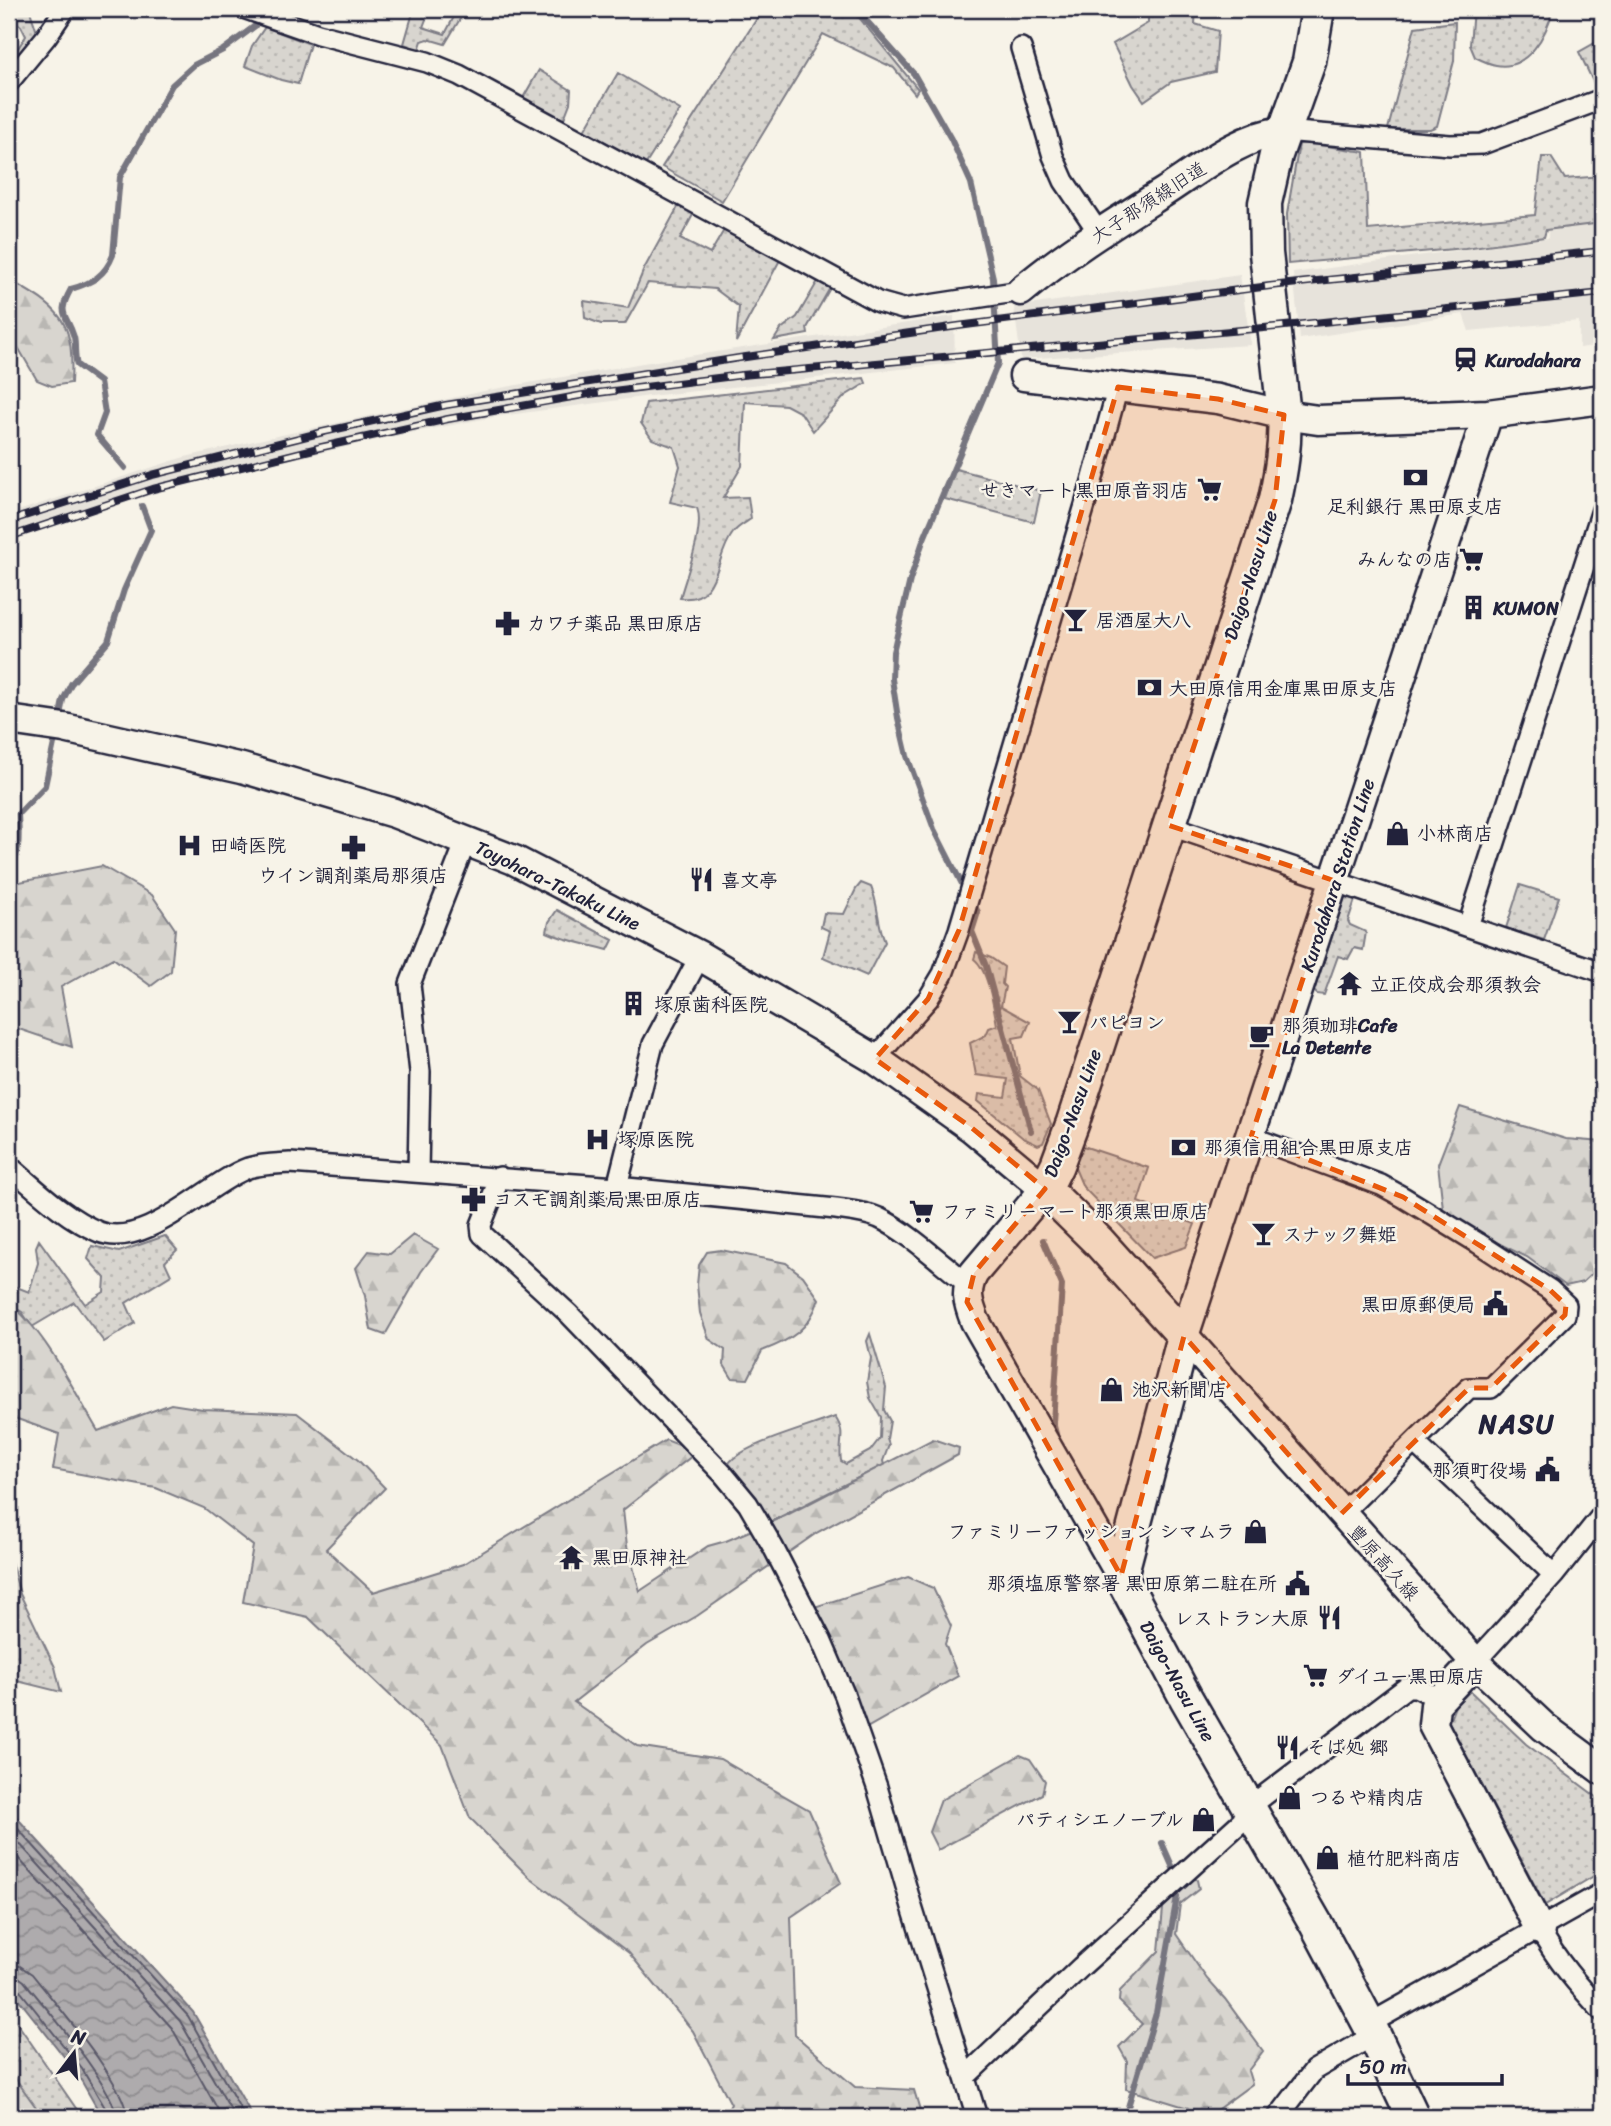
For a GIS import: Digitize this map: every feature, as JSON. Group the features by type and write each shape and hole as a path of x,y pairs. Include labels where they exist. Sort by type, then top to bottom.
{"main road":[{"name":"Daigo-Nasu Line","path":"1184,1336 1099,1242 1045,1189 1073,1122 1275,500 1285,438 1264,227 1270,179 1309,62 1318,9"},
{"name":"大子那須線旧道","path":"1015,291 1099,233 1236,146 1270,132 1284,131"},
{"path":"1024,376 1219,399 1284,415 1318,420 1488,414 1602,399"},
{"name":"Kurodahara Station Line","path":"1184,1336 1488,414"},
{"name":"Toyohara-Takaku Line","path":"9,720 64,728 242,768 394,813 514,860 700,956 875,1059 972,1128 1045,1189"},
{"path":"1045,1189 974,1273 968,1284 967,1302 975,1321 1121,1576"},
{"path":"1121,1576 1184,1336"},
{"name":"豊原高久線","path":"1184,1336 1475,1662 1544,1727 1602,1770"},
{"name":"Daigo-Nasu Line","path":"1121,1576 1316,1924 1372,2029 1413,2117"},
{"path":"1475,1662 1440,1699 1433,1714 1433,1725 1539,1930"}],"street":[{"path":"9,82 65,9"},
{"path":"246,9 318,34 427,62 459,75 878,302 903,309 1015,291"},
{"path":"1021,48 1053,156 1064,181 1099,233"},
{"path":"1284,131 1450,145 1482,144 1602,99"},
{"path":"875,1059 932,992 943,974 959,930 1118,387"},
{"path":"1468,926 1602,510"},
{"path":"1168,825 1602,969"},
{"path":"418,1172 420,1072 410,984 466,841"},
{"path":"617,1187 653,1044 700,956"},
{"path":"1251,1137 1381,1185 1550,1290 1566,1305 1565,1315 1492,1388 1469,1388 1341,1514"},
{"path":"9,1166 79,1222 102,1233 125,1233 158,1224 243,1171 265,1164 290,1163 617,1187 858,1212 879,1218 897,1229 968,1284"},
{"path":"500,1177 481,1225 482,1234 569,1314 724,1475 748,1504 821,1640 845,1696 877,1787 977,2117"},
{"path":"1415,1443 1554,1575"},
{"path":"1475,1662 1554,1575 1602,1515"},
{"path":"965,2077 1250,1810 1407,1687 1416,1687 1440,1699"},
{"path":"1278,2117 1314,2070 1372,2029 1602,1894"},
{"path":"1539,1930 1570,1976 1602,2011"}],"highlighted area":[{"path":"1118,387 1218,399 1284,415 1275,500 1168,825 1335,881 1251,1137 1403,1197 1550,1290 1566,1305 1565,1315 1491,1388 1469,1388 1341,1514 1184,1336 1121,1576 967,1302 974,1273 1045,1189 972,1128 875,1059 928,999 959,930"}],"shaded area":[{"path":"1602,224 1602,345 1579,348 1579,321 1469,331 1463,314 1300,339 1293,273 1548,238 1548,231"},
{"path":"1240,275 1251,345 1021,359 1014,307"},
{"path":"954,316 955,363 650,396 493,417 385,438 187,483 9,540 9,514 181,458 489,390 643,363"}],"green space":[{"path":"9,9 30,9 37,33 24,54 16,51 26,36 21,26 9,17"},
{"path":"414,9 430,9 423,27 445,34 458,9 466,9 445,44 428,39 422,41 419,50 404,44"},
{"path":"763,9 775,9 795,19 811,12 852,9 918,89 915,94 894,68 823,34 722,201 662,167"},
{"path":"1148,9 1196,9 1195,24 1218,31 1215,72 1171,82 1144,101 1113,44 1148,23"},
{"path":"1473,9 1553,9 1546,29 1534,49 1527,57 1507,65 1485,62 1475,57 1470,45"},
{"path":"1455,22 1454,61 1437,126 1430,129 1388,129 1415,27"},
{"path":"265,27 310,44 298,84 245,66 252,46"},
{"path":"1602,39 1602,89 1597,90 1579,52"},
{"path":"539,70 571,90 570,103 563,121 523,98"},
{"path":"618,73 680,110 646,164 584,131"},
{"path":"1299,144 1365,152 1368,230 1535,215 1542,157 1551,157 1565,179 1602,176 1602,223 1546,230 1544,237 1465,248 1288,264 1287,214"},
{"path":"679,205 694,213 680,239 710,254 724,230 780,260 736,342 739,307 715,289 648,283 625,324 601,324 585,318 584,301 628,308 644,269"},
{"path":"818,281 830,288 807,328 808,334 774,340 781,329 797,317"},
{"path":"9,284 16,284 46,303 63,322 71,347 71,383 52,386 37,380 12,337 9,337"},
{"path":"864,378 866,383 845,396 813,431 801,413 786,405 745,402 742,466 723,498 748,497 751,519 733,533 710,586 693,598 680,598 697,539 699,517 697,508 670,502 680,466 674,447 652,439 641,423 646,403"},
{"path":"956,469 1041,491 1034,522 945,499"},
{"path":"102,866 152,895 175,929 171,971 151,986 113,958 61,987 72,1047 13,1027 9,1029 9,884"},
{"path":"861,883 871,887 885,942 867,976 823,957 830,931 821,927 824,913 844,914"},
{"path":"1520,885 1559,897 1544,940 1506,928"},
{"path":"1345,897 1355,900 1348,921 1350,925 1366,932 1363,950 1354,948 1348,959 1338,956 1324,995 1317,994 1314,991"},
{"path":"557,910 613,940 608,950 547,932 549,922"},
{"path":"976,952 1004,967 1002,984 1005,987 1001,1006 1030,1022 1024,1036 1013,1038 1020,1076 1038,1090 1051,1124 1043,1143 1038,1145 1023,1138 978,1101 979,1094 1005,1097 1008,1079 976,1075 970,1043 986,1035 989,1028 997,1025 987,980 974,959"},
{"path":"1460,1107 1566,1139 1602,1142 1602,1264 1583,1282 1566,1286 1527,1257 1444,1217 1438,1164"},
{"path":"1080,1145 1149,1168 1138,1202 1195,1224 1186,1247 1152,1258 1083,1187 1074,1166"},
{"path":"413,1235 438,1249 421,1272 385,1335 371,1330 365,1296 356,1268 369,1251 390,1254"},
{"path":"165,1236 177,1250 165,1262 171,1275 126,1303 135,1323 104,1342 74,1302 32,1327 22,1312 9,1304 9,1284 29,1292 38,1263 36,1247 39,1240 85,1304 104,1292 105,1278 88,1259 92,1246 119,1252"},
{"path":"721,1250 786,1263 803,1276 819,1299 810,1319 798,1332 782,1343 762,1351 748,1379 732,1378 724,1365 725,1350 709,1339 700,1313 697,1285 699,1265 707,1252"},
{"path":"9,1304 46,1344 98,1431 171,1404 203,1409 297,1413 358,1460 385,1488 326,1549 373,1592 463,1564 666,1440 697,1452 623,1510 627,1546 640,1591 708,1546 785,1516 933,1439 959,1448 958,1455 818,1532 697,1616 647,1645 574,1702 637,1746 720,1759 809,1810 841,1883 791,1917 795,2035 855,2087 914,2090 922,2117 724,2117 731,2104 693,2031 629,1953 530,1878 470,1818 442,1745 308,1617 243,1602 253,1546 204,1508 156,1488 53,1469 59,1434 9,1416"},
{"path":"870,1334 886,1387 884,1410 890,1421 887,1439 889,1445 884,1465 768,1523 729,1463 748,1449 835,1417 841,1428 841,1461 846,1464 870,1451 880,1438 881,1417 870,1398 867,1382 871,1358 867,1341"},
{"path":"9,1479 17,1481 9,1534"},
{"path":"9,1534 10,1558 20,1594 55,1667 61,1692 9,1679"},
{"path":"908,1577 933,1588 951,1626 945,1644 958,1676 863,1730 811,1608"},
{"path":"1470,1691 1526,1744 1602,1801 1602,1871 1545,1905 1449,1722 1455,1706"},
{"path":"1020,1755 1030,1759 1045,1781 1042,1794 938,1850 929,1832 941,1800"},
{"path":"1190,1875 1197,1880 1199,1889 1180,1904 1176,1934 1263,2051 1248,2071 1252,2084 1207,2117 1186,2117 1188,2108 1126,2089 1127,2061 1119,2047 1142,2024 1119,2001 1120,1991 1159,1951 1164,1898"},
{"path":"9,2013 20,2027 82,2117 9,2117"},
{"path":"9,2069 10,2071 43,2117 9,2117"}],"water":[{"path":"9,1809 193,2012 253,2117 102,2117 77,2073 9,1987"}],"waterway":[{"path":"856,9 914,74 951,139 971,183 993,278 998,363 923,541 910,580 893,652 892,679 907,756 934,829 965,890"},
{"path":"125,468 97,435 105,413 100,382 77,365 74,337 64,314 64,305 71,289 97,278 110,262 113,255 120,177 172,85 194,65 223,50 255,26 259,17"},
{"path":"59,720 63,700 71,684 108,641 124,590 151,530 142,506"},
{"path":"9,872 17,850 18,814 45,786 56,734"},
{"path":"973,903 978,912 972,931 986,966 1031,1131"},
{"path":"1043,1240 1062,1285 1053,1422 1056,1434"},
{"path":"1162,1843 1173,1868"},
{"path":"1125,2117 1156,2013 1177,1897"}],"railway":[{"path":"9,521 152,475 323,432 446,405 958,326 1270,286 1602,251"},
{"path":"9,537 153,489 322,447 448,419 589,394 742,375 1275,327 1602,293"}],"place":[{"name":"Kurodahara","path":"1465,360"},
{"name":"足利銀行 黒田原支店","path":"1415,478"},
{"name":"せきマート黒田原音羽店","path":"1209,490"},
{"name":"みんなの店","path":"1472,559"},
{"name":"KUMON","path":"1473,608"},
{"name":"居酒屋大八","path":"1076,620"},
{"name":"カワチ薬品 黒田原店","path":"507,623"},
{"name":"大田原信用金庫黒田原支店","path":"1149,688"},
{"name":"小林商店","path":"1397,833"},
{"name":"田崎医院","path":"190,845"},
{"name":"ウイン調剤薬局那須店","path":"353,847"},
{"name":"喜文亭","path":"701,880"},
{"name":"立正佼成会那須教会","path":"1350,984"},
{"name":"塚原歯科医院","path":"634,1004"},
{"name":"パピヨン","path":"1069,1022"},
{"name":"那須珈琲Cafe La Detente","path":"1262,1036"},
{"name":"塚原医院","path":"598,1139"},
{"name":"那須信用組合黒田原支店","path":"1184,1147"},
{"name":"コスモ調剤薬局黒田原店","path":"473,1199"},
{"name":"ファミリーマート那須黒田原店","path":"922,1211"},
{"name":"スナック舞姫","path":"1263,1234"},
{"name":"黒田原郵便局","path":"1495,1304"},
{"name":"池沢新聞店","path":"1112,1389"},
{"name":"那須町役場","path":"1547,1470"},
{"name":"ファミリーファッション シマムラ","path":"1255,1531"},
{"name":"黒田原神社","path":"572,1557"},
{"name":"那須塩原警察署 黒田原第二駐在所","path":"1297,1583"},
{"name":"レストラン大原","path":"1329,1618"},
{"name":"ダイユー黒田原店","path":"1316,1676"},
{"name":"そば処 郷","path":"1287,1747"},
{"name":"つるや精肉店","path":"1290,1797"},
{"name":"パティシエノーブル","path":"1204,1819"},
{"name":"植竹肥料商店","path":"1327,1858"}],"district":[{"name":"NASU","path":"1517,1424"}]}
